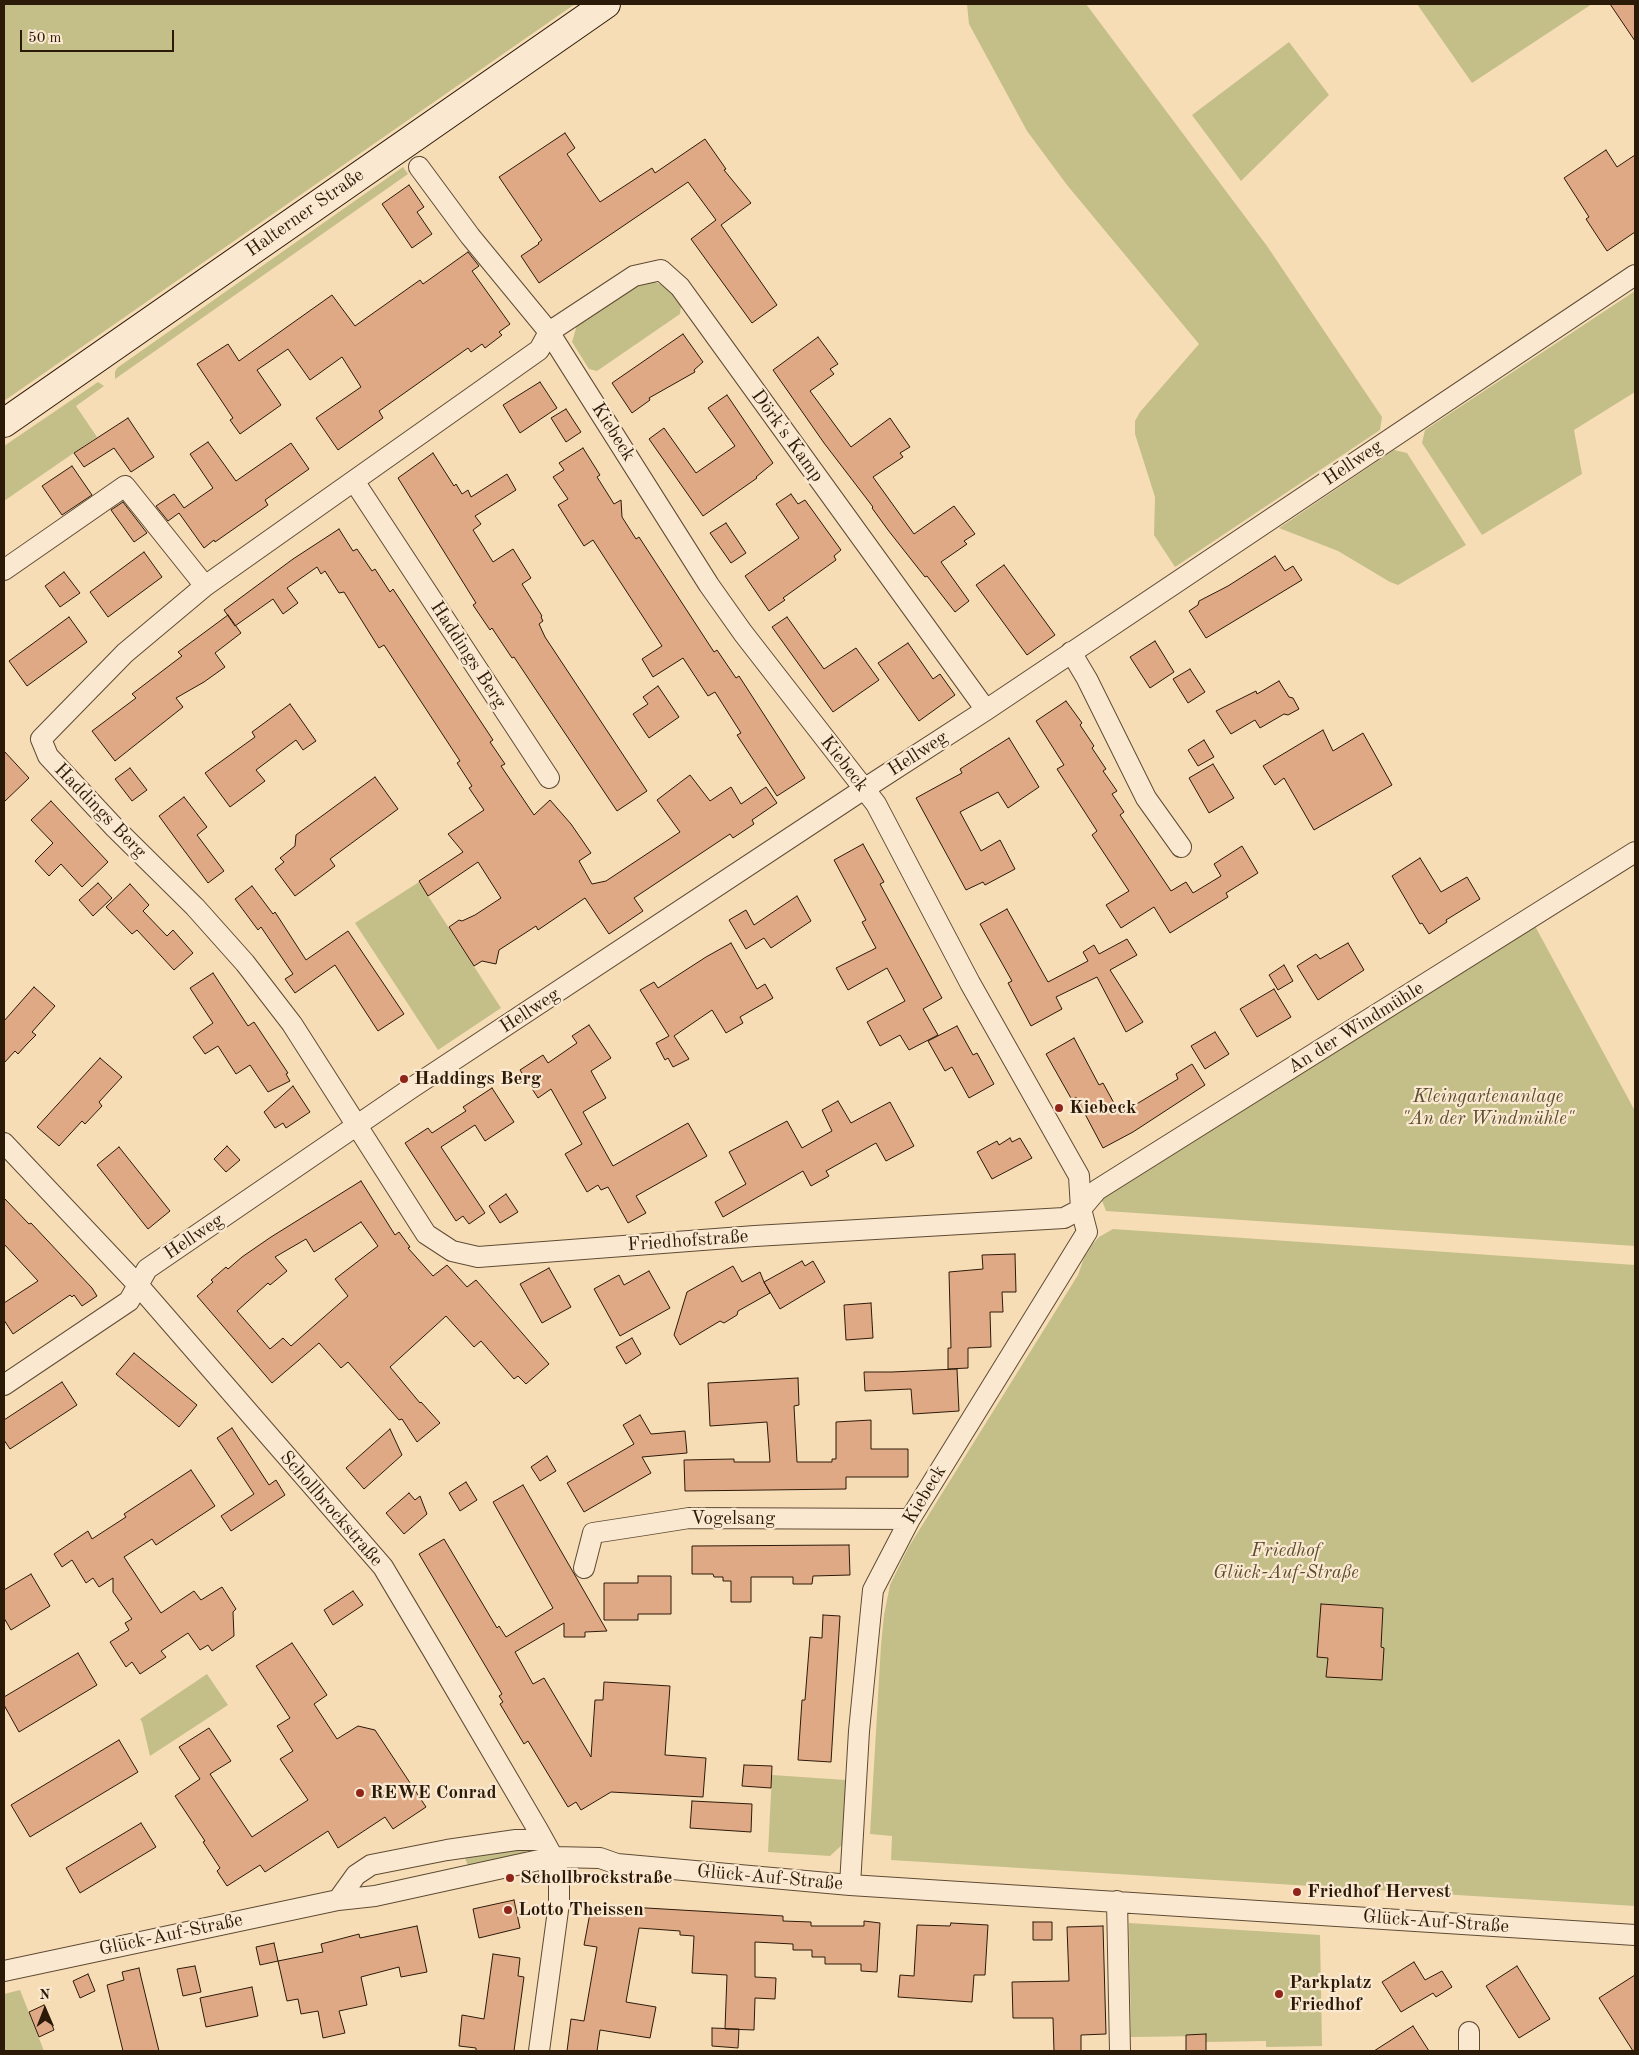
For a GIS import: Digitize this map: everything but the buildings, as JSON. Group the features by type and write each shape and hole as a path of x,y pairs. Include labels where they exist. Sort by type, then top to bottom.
{"main road":[{"name":"Halterner Straße","path":"4,423 606,4"}],"street":[{"name":"Kiebeck","path":"419,167 470,236 549,332 715,593 776,677 876,804 970,983 1079,1176 1082,1209 1087,1232 910,1520 873,1590 859,1731 850,1885"},
{"name":"Dörk's Kamp","path":"549,332 634,276 660,270 680,287 986,710"},
{"name":"Hellweg","path":"4,1385 129,1301 147,1269 357,1126 864,788 986,710 1635,275"},
{"name":"Haddings Berg","path":"357,1126 292,1024 245,963 194,907 115,828 48,756 41,739 125,653 205,586 539,350 549,332"},
{"name":"Haddings Berg","path":"354,481 549,778"},
{"path":"4,570 126,486 205,586"},
{"path":"1071,652 1146,798 1181,847"},
{"name":"An der Windmühle","path":"1082,1209 1097,1190 1635,852"},
{"name":"Friedhofstraße","path":"357,1126 426,1234 452,1252 478,1257 756,1236 1064,1218 1082,1209"},
{"name":"Schollbrockstraße","path":"4,1143 138,1285 383,1567 543,1840 559,1876 560,1889 539,2051"},
{"name":"Vogelsang","path":"584,1568 593,1533 689,1518 910,1520"},
{"path":"338,1900 356,1875 371,1865 447,1850 516,1840 543,1840"},
{"name":"Glück-Auf-Straße","path":"4,1970 338,1900 375,1896 552,1857 600,1858 617,1864 850,1885 1635,1935"},
{"path":"1118,1901 1120,2051"}],"green space":[{"path":"4,4 575,4 4,401"},
{"path":"967,4 1086,4 1267,246 1382,417 1380,430 1175,567 1154,535 1155,497 1135,434 1135,421 1140,412 1199,344 1067,185 1027,131 969,24"},
{"path":"1417,4 1592,4 1472,83"},
{"path":"1289,42 1329,95 1241,181 1192,115"},
{"path":"403,167 408,174 115,379 117,368"},
{"path":"653,281 664,286 673,294 681,306 680,314 597,371 589,369 572,342 577,325 629,287"},
{"path":"1635,291 1635,392 1574,430 1582,474 1482,535 1422,443 1425,430"},
{"path":"98,382 104,386 76,406 97,437 4,501 4,446"},
{"path":"1394,450 1407,453 1466,545 1398,585 1338,551 1279,528"},
{"path":"419,882 501,1008 438,1050 355,923"},
{"name":"Kleingartenanlage \"An der Windmühle\"","path":"1535,926 1635,1111 1635,1246 1106,1211 1101,1198"},
{"name":"Friedhof Glück-Auf-Straße","path":"1113,1229 1635,1265 1635,1906 891,1860 892,1836 870,1834 881,1645 890,1585 908,1548 1078,1275 1084,1258 1092,1245 1099,1237"},
{"path":"207,1674 228,1705 150,1756 140,1719"},
{"path":"772,1775 846,1780 843,1844 830,1856 768,1852"},
{"path":"523,1845 526,1852 522,1857 468,1866 465,1858 468,1850"},
{"path":"1129,1923 1320,1935 1322,2046 1266,2047 1266,2041 1206,2042 1206,2036 1131,2037"},
{"path":"20,1990 44,2051 4,2051 4,1994"}],"place":[{"name":"Haddings Berg","path":"404,1079"},
{"name":"Kiebeck","path":"1059,1108"},
{"name":"REWE Conrad","path":"360,1793"},
{"name":"Schollbrockstraße","path":"510,1878"},
{"name":"Friedhof Hervest","path":"1297,1892"},
{"name":"Lotto Theissen","path":"508,1910"},
{"name":"Parkplatz Friedhof","path":"1279,1994"}]}
